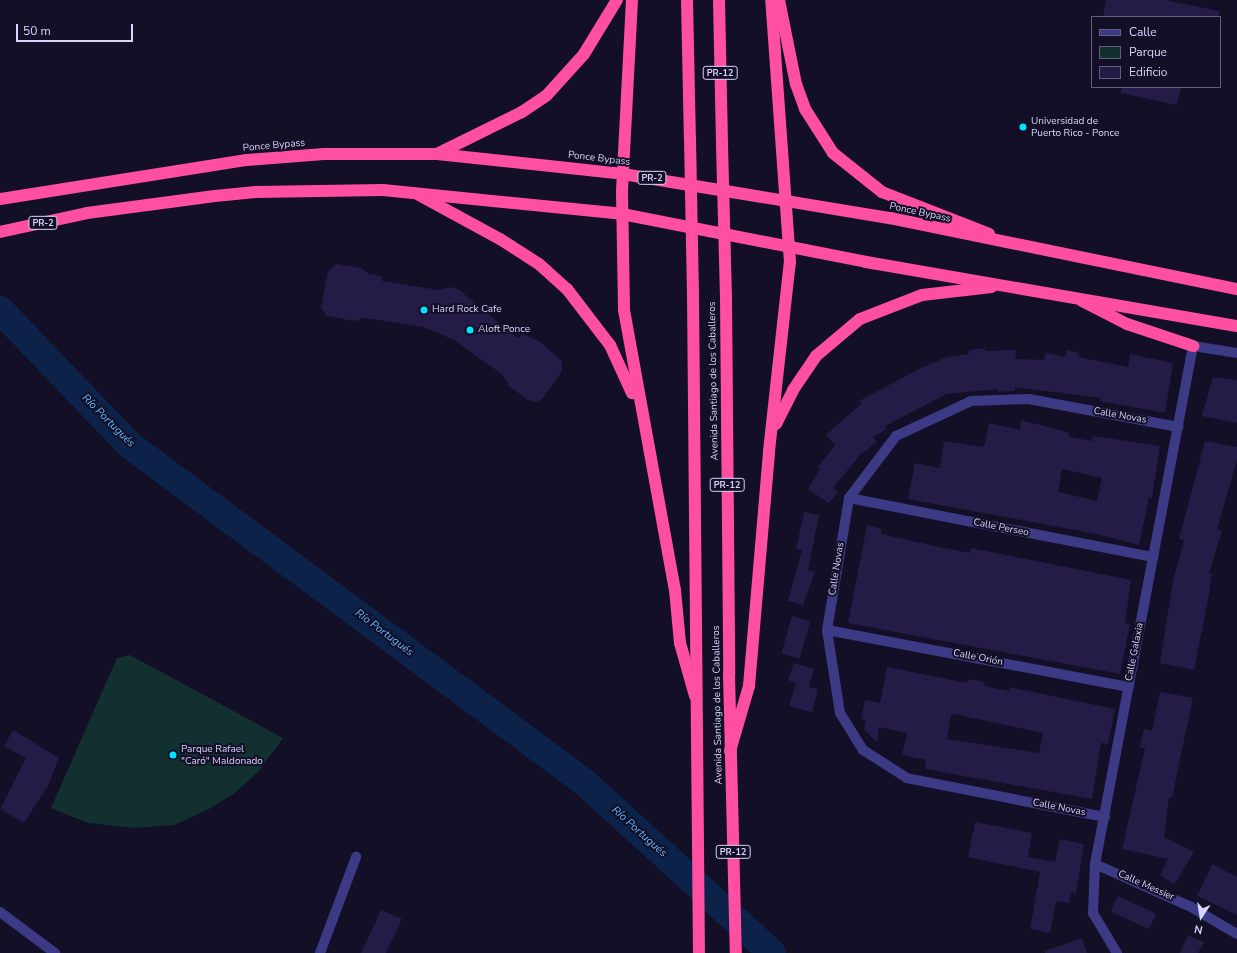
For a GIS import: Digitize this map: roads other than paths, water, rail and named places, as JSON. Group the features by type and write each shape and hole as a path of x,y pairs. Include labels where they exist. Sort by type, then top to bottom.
{"highway":[{"path":"436,154 522,112 547,95 584,54 617,0"},
{"path":"632,0 623,174 622,214 624,310 642,418 675,590 680,643 696,696"},
{"name":"Avenida Santiago de los Caballeros","path":"687,0 693,295 699,953"},
{"name":"Avenida Santiago de los Caballeros","path":"719,0 726,297 730,751 736,953"},
{"path":"730,751 749,686 772,432 790,262 784,200 771,0"},
{"path":"779,0 796,84 805,109 833,153 882,192 1018,246"},
{"name":"Ponce Bypass","path":"0,199 60,188 247,160 324,154 436,154 623,174 784,200 890,218 1018,246 1237,289"},
{"name":"PR-2","path":"0,232 87,213 256,192 384,190 622,214 788,247 1237,326"},
{"path":"415,193 500,239 539,264 567,289 610,345 642,418"},
{"path":"772,432 793,390 816,356 860,319 922,295 1004,285"},
{"path":"1076,297 1127,324 1193,346"}],"street":[{"path":"1193,346 1237,353"},
{"name":"Calle Galaxia","path":"1117,953 1093,913 1096,864 1193,346"},
{"name":"Calle Novas","path":"1105,817 908,778 863,750 840,713 827,630 849,498 896,436 971,401 1029,399 1178,427"},
{"name":"Calle Perseo","path":"849,498 1153,557"},
{"name":"Calle Orión","path":"827,630 1129,686"},
{"path":"320,953 356,857"},
{"name":"Calle Messier","path":"1096,864 1191,907 1237,934"},
{"path":"0,912 55,953"}],"waterway":[{"name":"Río Portugués","path":"0,310 131,446 584,782 772,953"}],"place":[{"name":"Universidad de Puerto Rico - Ponce","path":"1023,127"},
{"name":"Hard Rock Cafe","path":"424,310"},
{"name":"Aloft Ponce","path":"470,330"},
{"name":"Parque Rafael \"Caró\" Maldonado","path":"173,755"}]}
